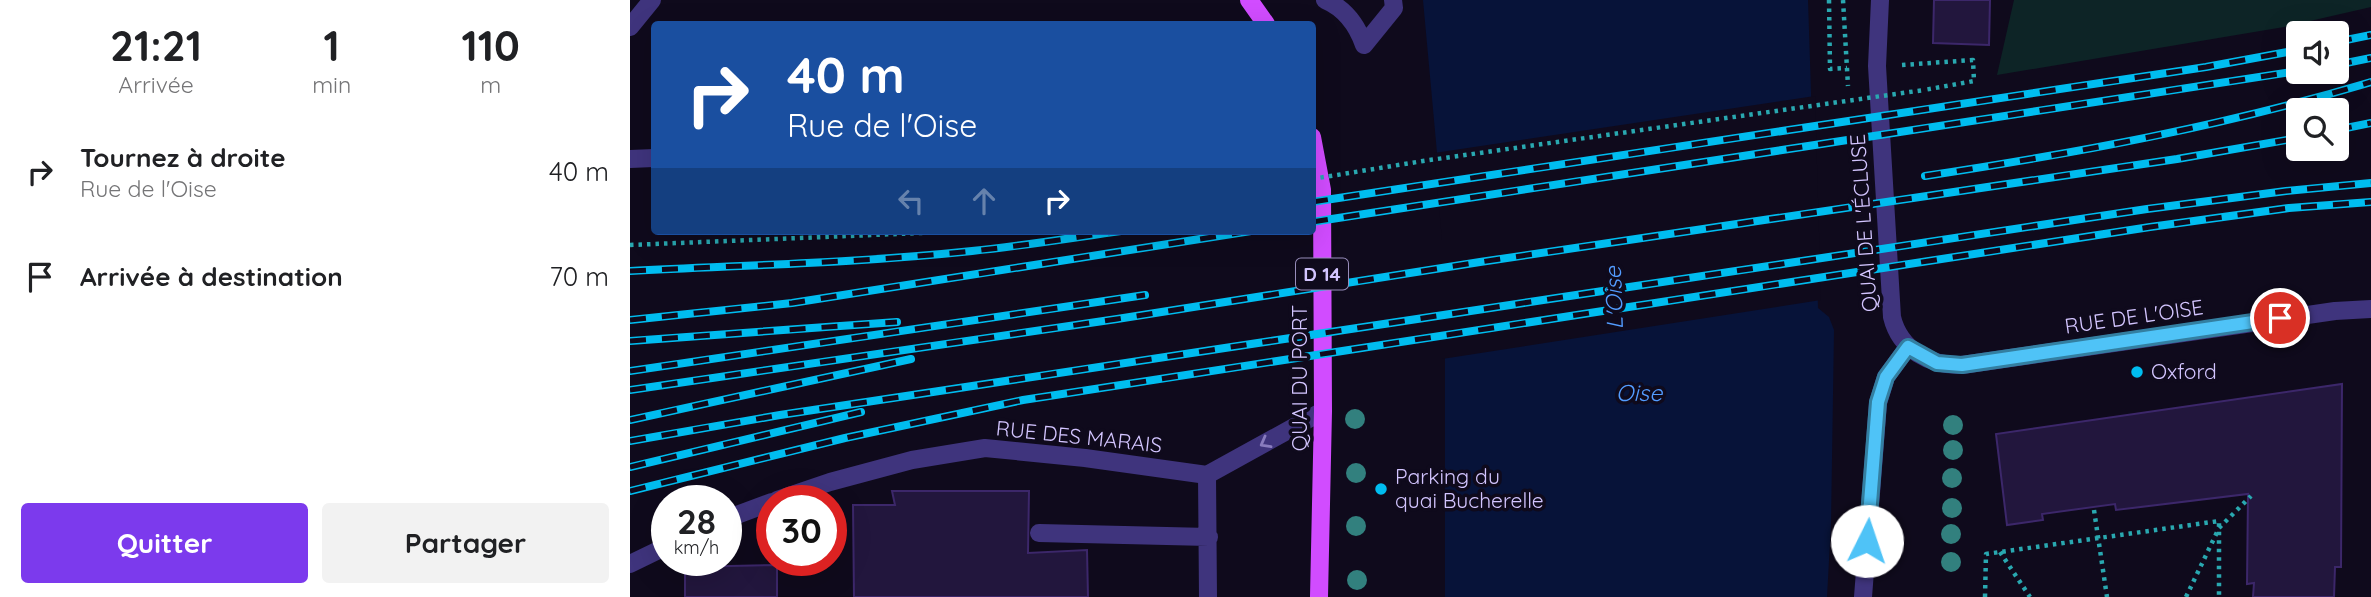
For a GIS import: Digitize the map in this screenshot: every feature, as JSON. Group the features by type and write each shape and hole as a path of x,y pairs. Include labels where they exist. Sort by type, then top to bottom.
{"main road":[{"path":"1250,0 1264,21"},
{"name":"QUAI DU PORT","path":"1316,158 1322,190 1321,597"}],"street":[{"path":"630,27 652,0"},
{"path":"1325,0 1340,9 1357,26 1364,45 1394,8 1394,0"},
{"name":"QUAI DE L'ÉCLUSE","path":"1880,0 1877,66 1892,317 1897,331 1908,347"},
{"path":"630,159 651,159"},
{"name":"RUE DE L'OISE","path":"1908,347 1937,363 1962,365 2335,310 2371,309"},
{"path":"1863,597 1878,402 1886,377 1908,347"},
{"path":"1208,597 1207,475 1323,411"},
{"name":"RUE DES MARAIS","path":"821,485 912,460 985,449 1085,458 1207,475"},
{"path":"1039,533 1209,537"},
{"path":"630,564 651,554"}],"path":[{"path":"1829,0 1830,69 1847,68"},
{"path":"1316,178 1974,81 1973,60 1877,66"},
{"path":"630,245 872,235"},
{"path":"2186,597 2219,528 2250,496"},
{"path":"2094,510 2107,597"},
{"path":"1985,597 1986,554 2219,521 2219,597"},
{"path":"2000,552 2030,597"}],"green space":[{"path":"2014,0 2371,0 2371,7 2310,21 2286,21 2284,27 1997,75"}],"water":[{"name":"Oise","path":"1423,0 1808,0 1818,308 1829,317 1834,330 1827,597 1445,597 1445,240"}],"pier":[{"path":"1815,96 1821,300 1442,359 1442,240 1434,153"}],"building":[{"path":"1934,0 1990,0 1989,45 1933,43"},
{"path":"2342,384 2341,567 2335,567 2334,597 2253,597 2254,583 2247,584 2248,494 2116,510 2115,504 2042,514 2043,520 2007,525 1996,434"},
{"path":"892,491 1029,491 1028,553 1087,550 1088,597 854,597 853,505 895,505"},
{"path":"756,565 756,576 777,576 777,597 685,597 685,576 742,576 742,566"}],"railway":[{"path":"2349,39 2371,35"},
{"path":"1316,201 2206,67 2286,52"},
{"path":"2349,62 2371,58"},
{"path":"1316,221 2286,73"},
{"path":"1925,176 2150,137 2261,112 2371,82"},
{"path":"2349,127 2371,123"},
{"path":"630,390 1117,319 1480,262 2177,159 2286,140"},
{"path":"630,441 780,415 2147,209 2371,183"},
{"path":"630,491 845,438 1023,400 2150,227 2289,208 2371,202"},
{"path":"630,271 929,255 1093,235"},
{"path":"630,320 792,303 1226,235"},
{"path":"630,371 1145,295"},
{"path":"630,341 897,322"},
{"path":"630,420 911,359"},
{"path":"630,467 861,412"}],"place":[{"name":"Oxford","path":"2137,372"},
{"name":"Parking du quai Bucherelle","path":"1381,489"}],"route":[{"path":"1867,541 1878,402 1886,377 1908,347 1937,363 1962,365 2280,318"}],"water label":[{"name":"L'Oise","path":"1614,298"}]}
